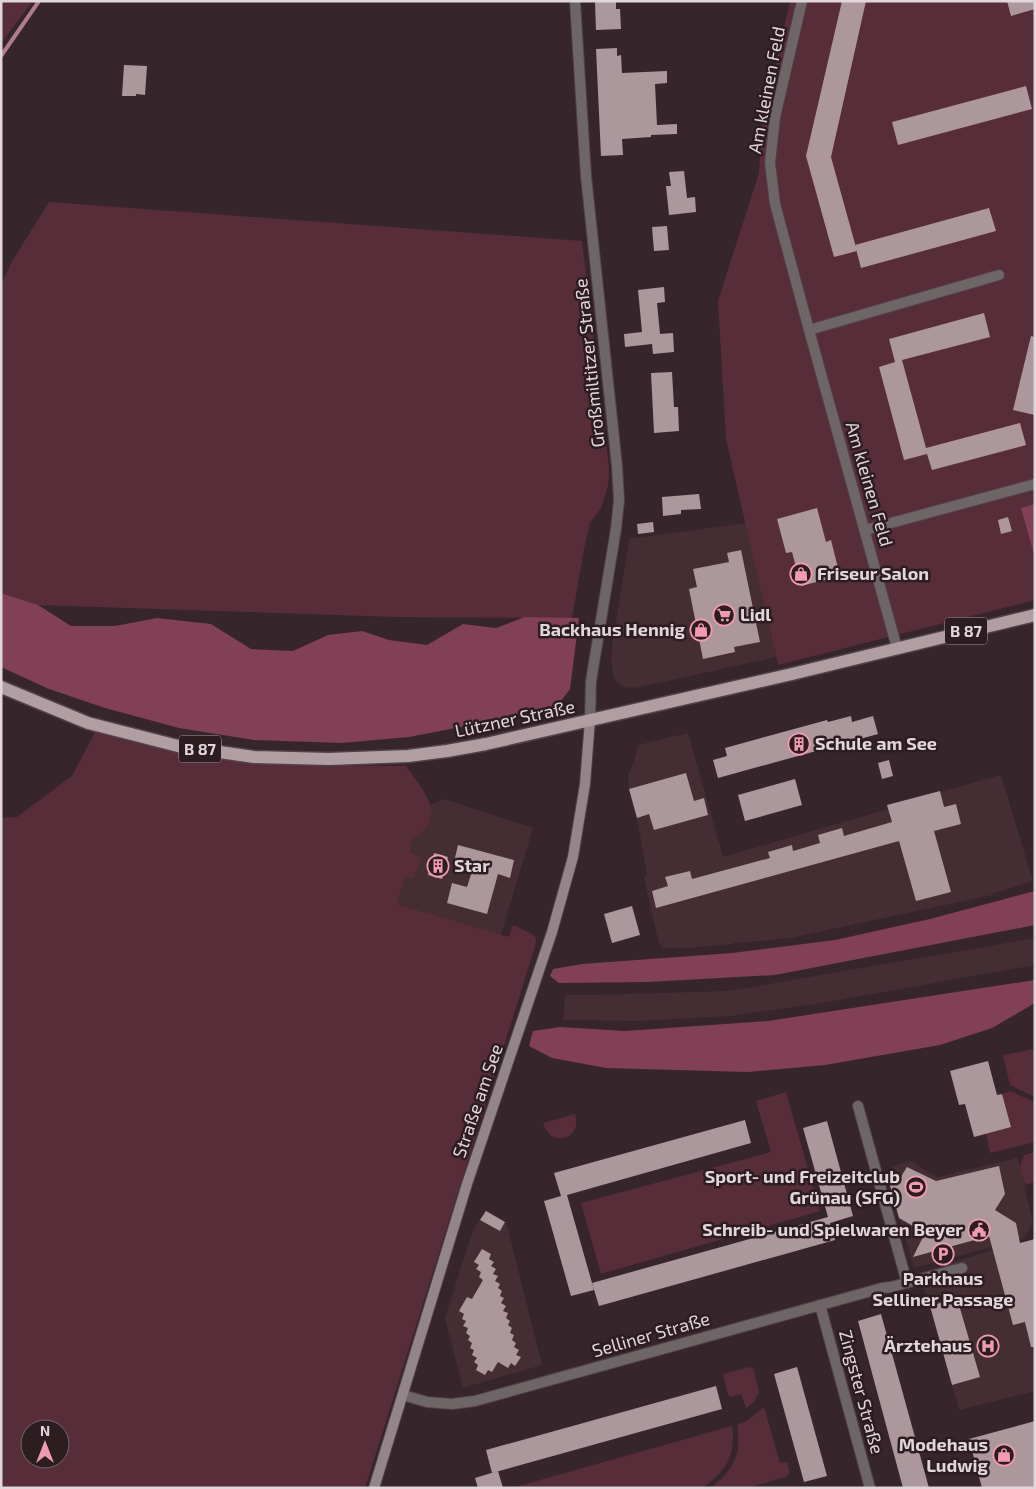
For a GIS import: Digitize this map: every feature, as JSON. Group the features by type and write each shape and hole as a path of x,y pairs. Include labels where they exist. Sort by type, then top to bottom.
{"main road":[{"name":"Lützner Straße","path":"1,687 88,724 178,746 254,757 329,759 408,756 447,752 486,744 783,676 1035,615"},
{"name":"Straße am See","path":"374,1488 467,1184 558,913 573,857 586,776 590,720"}],"street":[{"name":"Großmiltitzer Straße","path":"575,1 586,176 618,466 619,500 592,681 590,720"},
{"name":"Am kleinen Feld","path":"802,1 775,117 770,163 775,204 897,648"},
{"path":"809,330 998,274"},
{"path":"865,530 1035,484"},
{"path":"858,1106 907,1283"},
{"name":"Selliner Straße","path":"403,1395 427,1402 452,1404 475,1401 882,1288 962,1268"},
{"name":"Zingster Straße","path":"820,1305 870,1488"}],"shaded area":[{"path":"1,1 33,1 1,43"},
{"path":"790,1 1035,1 1035,600 778,665 726,439 718,301 759,173 761,130"},
{"path":"49,202 582,241 609,469 608,486 601,508 590,523 572,618 396,617 38,605 1,593 1,285 12,261"},
{"path":"1035,504 1035,558 1021,508"},
{"path":"746,523 776,657 634,688 625,687 618,683 614,678 611,658 629,539"},
{"path":"1,593 38,605 71,626 115,626 157,618 211,624 251,649 293,651 328,635 362,631 389,640 427,645 463,624 496,628 525,617 579,618 570,689 561,701 549,710 409,737 342,743 254,740 179,728 105,708 49,689 1,667"},
{"path":"95,732 169,751 208,757 293,764 406,766 422,788 430,804 431,812 430,821 425,829 413,839 410,852 421,858 413,879 405,877 397,904 509,937 513,925 534,935 536,940 535,947 365,1488 1,1488 1,818 17,817 72,776"},
{"path":"688,733 723,857 888,809 887,805 1001,775 1033,881 995,892 992,895 790,938 688,948 663,948 659,943 644,879 647,874 637,818 629,789 628,774 634,762 638,745"},
{"path":"444,799 533,828 501,935 397,904 421,809"},
{"path":"1035,891 1035,925 775,975 648,982 559,983 550,976 553,969 582,964 732,953 835,940 930,919"},
{"path":"1035,938 1035,965 816,1004 731,1016 636,1021 563,1020 565,995 728,991"},
{"path":"1035,980 1035,1003 992,1028 940,1045 825,1065 748,1072 606,1068 552,1058 529,1046 533,1031 560,1027 625,1031 768,1021"},
{"path":"1035,1049 1035,1097 1010,1085 1003,1055"},
{"path":"1010,1091 1035,1102 1035,1142 990,1153 986,1133 1011,1126 1002,1094"},
{"path":"786,1092 820,1211 601,1274 581,1203 771,1152 756,1101"},
{"path":"575,1114 576,1123 574,1130 565,1138 552,1136 543,1123"},
{"path":"1035,1152 1035,1182 1025,1185 1020,1167 1024,1155"},
{"path":"1018,1158 1033,1223 1024,1238 914,1268 889,1182 890,1171 894,1166 910,1161 937,1177"},
{"path":"486,1210 506,1222 542,1365 463,1388 445,1318 473,1230"},
{"name":"Ärztehaus","path":"1035,1242 1035,1391 959,1410 919,1273 993,1250"},
{"path":"749,1367 754,1371 759,1392 753,1403 746,1408 741,1394 731,1397 728,1395 723,1374"},
{"path":"764,1407 780,1463 787,1462 789,1474 785,1477 747,1488 711,1488 731,1467 735,1460 738,1444 737,1425 748,1420"},
{"path":"732,1426 732,1446 728,1462 702,1488 515,1487"}],"building":[{"path":"616,1 616,9 620,9 621,29 596,30 595,2"},
{"path":"842,1 866,1 831,157 857,251 834,257 806,156"},
{"path":"1007,1 1035,1 1035,9 1011,16"},
{"path":"617,48 617,56 621,55 622,73 667,71 667,83 655,84 657,125 677,124 677,134 622,139 623,155 601,156 596,49"},
{"path":"124,65 147,66 145,95 122,96"},
{"path":"1026,86 1032,109 898,145 892,122"},
{"path":"684,171 687,198 695,197 696,212 669,215 666,186 671,186 669,172"},
{"path":"989,208 996,231 861,268 855,245"},
{"path":"667,226 669,250 654,251 652,227"},
{"path":"664,287 665,302 657,303 660,334 673,333 674,352 653,354 652,344 625,347 624,334 642,332 638,290"},
{"path":"984,313 990,337 902,360 926,448 1020,423 1026,445 932,470 927,454 904,460 879,367 895,362 889,339"},
{"path":"1031,336 1035,337 1035,415 1013,410"},
{"path":"672,372 674,407 678,407 679,431 654,433 651,373"},
{"path":"699,494 701,509 681,510 681,514 663,516 662,497"},
{"path":"817,508 826,542 831,540 840,576 801,586 792,552 786,553 777,519"},
{"path":"1008,517 1012,531 1001,534 998,520"},
{"path":"653,522 654,532 638,534 637,524"},
{"name":"Lidl","path":"741,550 760,642 734,647 735,652 703,659 689,589 697,587 693,569 729,562 727,553"},
{"name":"Schule am See","path":"851,716 852,722 873,716 878,734 718,778 713,760 727,756 725,748 827,720 828,722"},
{"path":"889,760 893,776 882,779 878,763"},
{"path":"686,773 694,801 704,798 708,815 654,830 649,814 637,818 629,789"},
{"path":"795,779 802,805 745,821 738,795"},
{"path":"940,791 944,807 956,804 961,824 934,831 951,892 916,901 899,841 656,908 652,891 668,886 665,877 690,871 692,879 770,858 768,852 792,845 793,851 820,843 818,835 842,828 844,836 892,822 887,805"},
{"path":"458,845 514,860 510,878 498,874 487,914 447,903 452,883 467,887 473,868 454,862"},
{"name":"Star","path":"434,853 448,857 442,879 428,875"},
{"path":"632,906 640,935 612,943 604,914"},
{"path":"988,1061 997,1095 1002,1094 1011,1127 974,1137 965,1104 959,1105 950,1071"},
{"path":"745,1120 751,1143 567,1195 594,1290 571,1296 544,1201 561,1196 554,1173"},
{"path":"827,1121 853,1216 830,1223 835,1240 599,1306 592,1283 828,1217 803,1128"},
{"path":"999,1166 1005,1194 995,1210 1016,1223 1020,1243 1035,1239 1035,1347 1031,1347 1025,1322 1013,1325 989,1236 913,1257 925,1233 899,1218 889,1182 899,1180 907,1167 936,1181"},
{"path":"486,1211 505,1222 500,1231 480,1220"},
{"path":"482,1249 491,1254 489,1259 494,1262 491,1266 496,1269 493,1274 498,1276 495,1281 500,1284 498,1288 502,1291 500,1296 504,1298 501,1303 506,1306 503,1311 508,1313 506,1318 510,1321 508,1325 512,1328 510,1333 514,1335 512,1340 516,1343 514,1347 519,1350 516,1355 521,1357 515,1366 511,1363 508,1368 498,1362 492,1372 488,1370 485,1375 476,1370 478,1365 474,1362 477,1358 472,1355 474,1350 470,1348 472,1343 468,1340 470,1336 466,1333 468,1328 463,1326 466,1321 462,1319 464,1314 459,1311 467,1297 472,1299 483,1280 479,1277 481,1272 476,1269 479,1265 474,1262"},
{"path":"957,1298 980,1377 952,1385 930,1306"},
{"path":"881,1314 929,1488 903,1488 858,1321"},
{"path":"797,1367 827,1476 804,1482 774,1374"},
{"path":"716,1386 722,1409 492,1473 486,1450"},
{"name":"Modehaus Ludwig","path":"1035,1421 1035,1488 982,1488 969,1439"},
{"path":"498,1471 503,1488 478,1488 475,1478"}],"waterway":[{"path":"1,56 39,1"}],"place":[{"name":"Friseur Salon","path":"801,574"},
{"name":"Lidl","path":"724,615"},
{"name":"Backhaus Hennig","path":"701,630"},
{"name":"Schule am See","path":"799,744"},
{"name":"Star","path":"438,866"},
{"name":"Sport- und Freizeitclub Grünau (SFG)","path":"916,1187"},
{"name":"Schreib- und Spielwaren Beyer","path":"979,1230"},
{"name":"Parkhaus Selliner Passage","path":"943,1254"},
{"name":"Ärztehaus","path":"988,1346"},
{"name":"Modehaus Ludwig","path":"1004,1455"}]}
